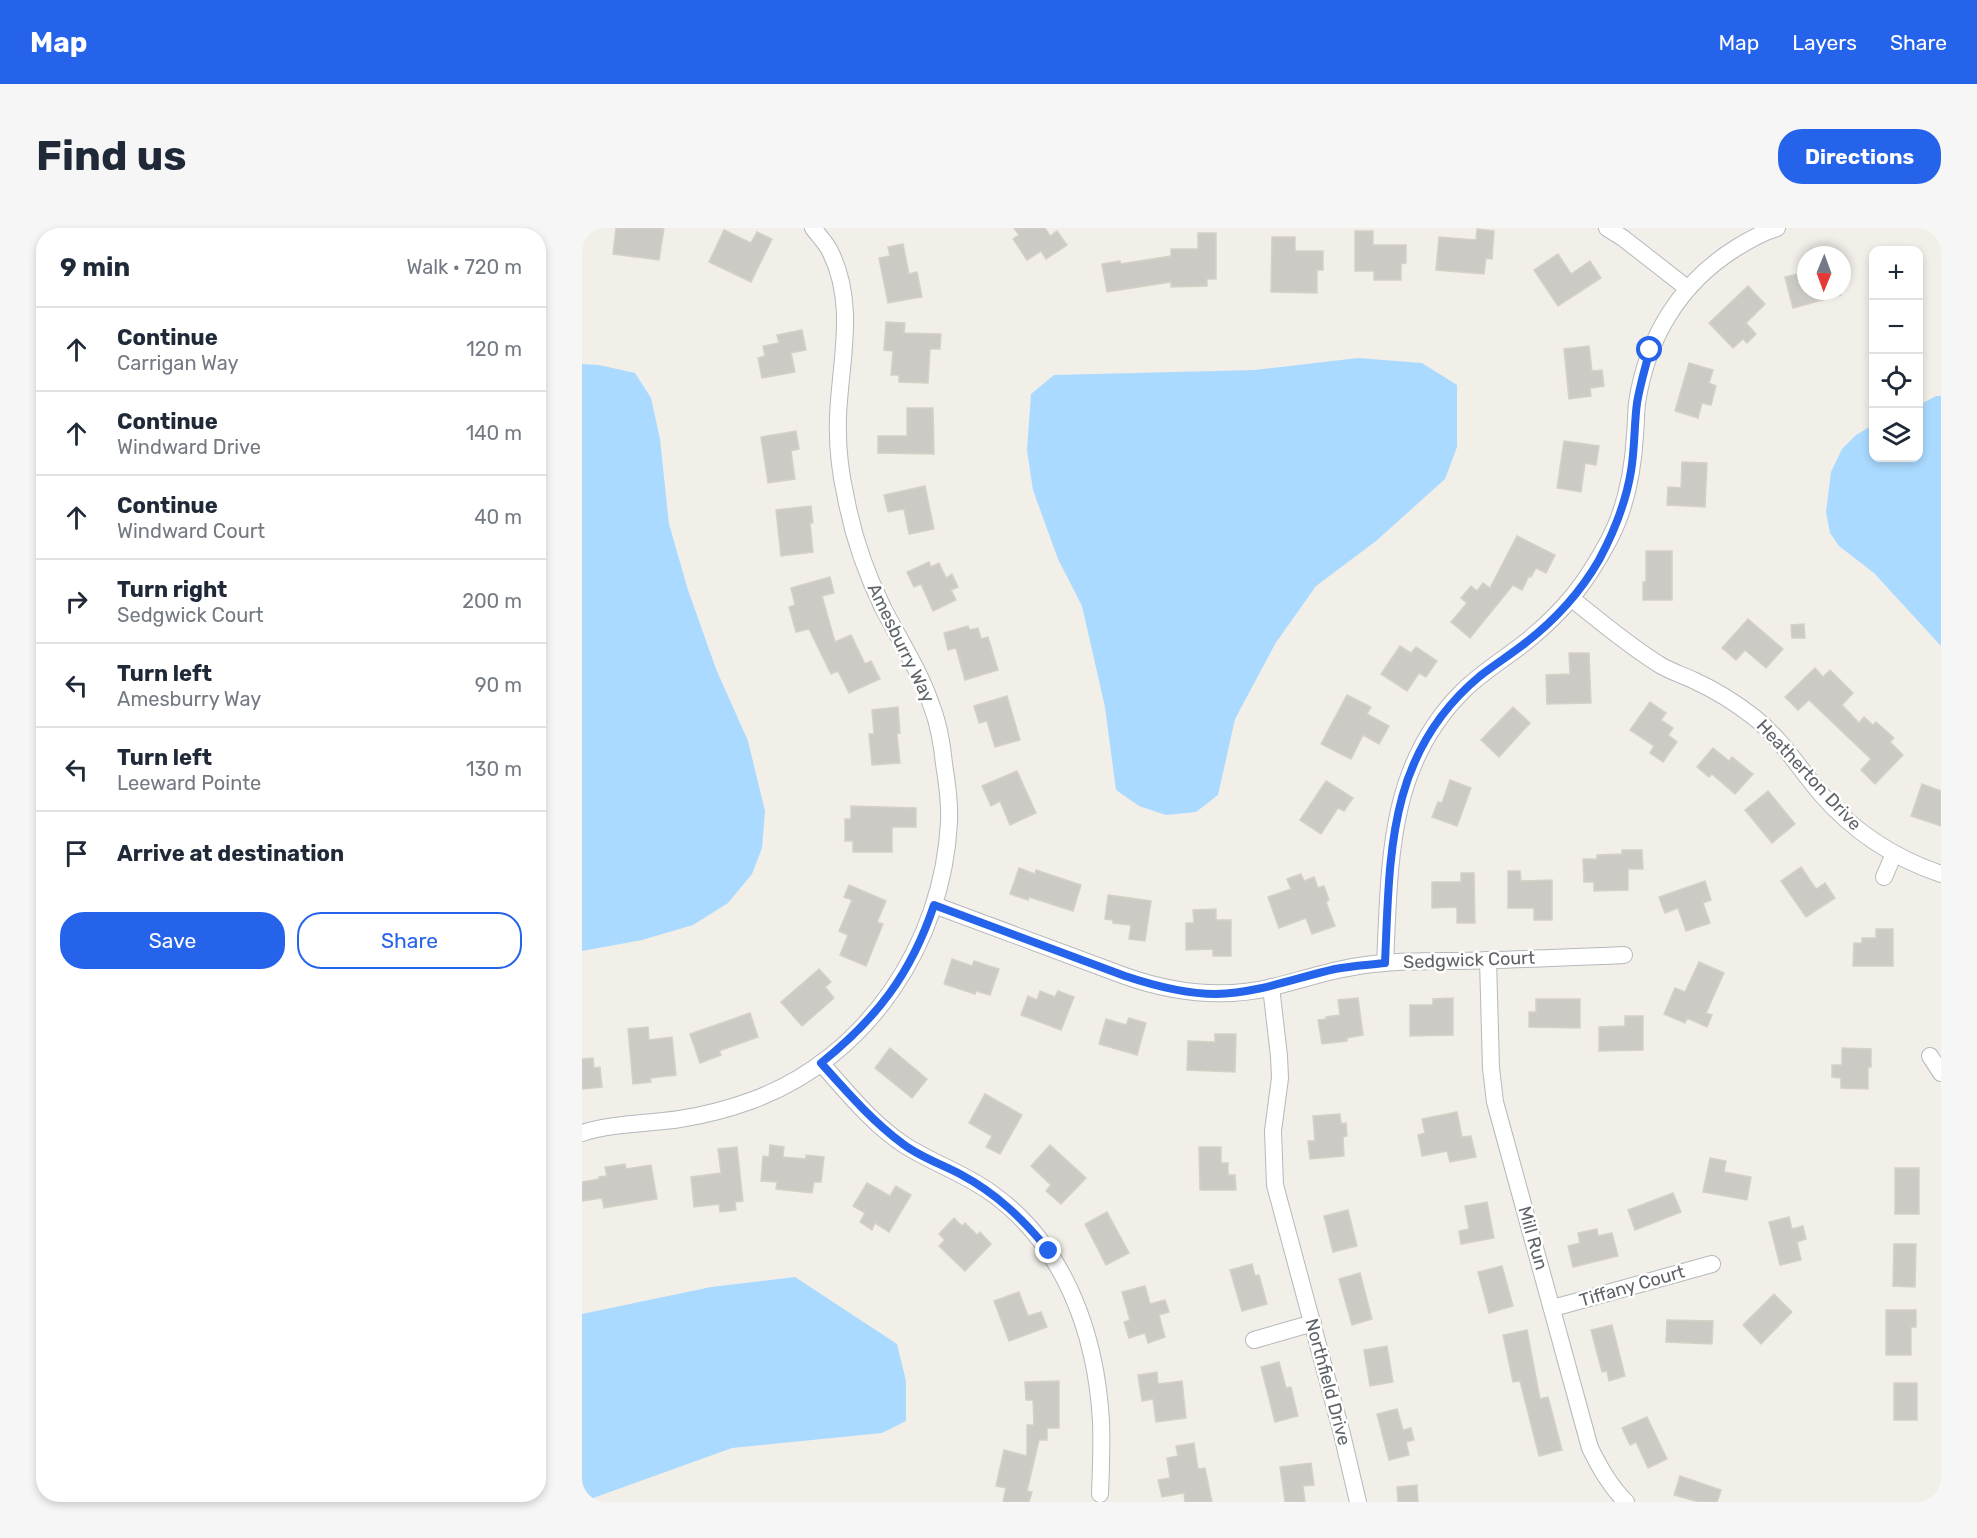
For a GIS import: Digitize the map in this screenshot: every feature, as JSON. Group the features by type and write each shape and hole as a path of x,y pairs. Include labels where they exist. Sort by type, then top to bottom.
{"street":[{"name":"Amesburry Way","path":"582,1133 627,1124 718,1112 756,1099 790,1083 821,1063 852,1039 893,989 910,963 924,936 944,866 949,820 941,741 921,676 868,575 853,530 839,453 837,421 846,317 844,293 838,269 829,248 813,228"},
{"path":"1606,228 1623,238 1687,288"},
{"path":"1385,963 1394,829 1409,776 1423,746 1440,718 1462,692 1533,636 1572,599 1598,562 1623,506 1631,472 1641,380 1650,350 1662,327 1687,288 1720,258 1748,241 1777,228"},
{"name":"Heatherton Drive","path":"1572,599 1639,652 1728,698 1755,718 1781,742 1821,794 1844,818 1869,838 1894,854 1941,874"},
{"path":"1884,877 1894,854"},
{"name":"Sedgwick Court","path":"934,905 1151,985 1181,991 1216,994 1271,987 1334,969 1385,963 1624,955"},
{"name":"Mill Run","path":"1488,960 1491,1068 1495,1102 1590,1448 1600,1469 1626,1502"},
{"name":"Northfield Drive","path":"1271,987 1280,1078 1273,1131 1275,1185 1348,1454 1358,1502"},
{"path":"1930,1056 1941,1073"},
{"path":"821,1063 881,1127 905,1146 989,1191 1011,1209 1049,1251 1077,1303 1095,1371 1101,1423 1100,1494"},
{"name":"Tiffany Court","path":"1553,1308 1712,1264"},
{"path":"1254,1340 1313,1323"}],"water":[{"path":"1358,358 1422,363 1457,385 1457,447 1445,479 1376,541 1316,586 1275,644 1235,719 1218,795 1196,812 1166,815 1139,806 1116,790 1105,707 1082,606 1058,559 1033,490 1027,450 1031,394 1054,375 1255,370"},
{"path":"582,364 599,365 635,373 651,398 660,439 669,524 688,590 716,669 748,741 765,811 762,848 752,874 728,903 693,925 642,940 582,951"},
{"path":"1941,396 1941,646 1874,573 1839,546 1830,533 1826,512 1831,472 1842,449 1856,435 1869,427 1869,462 1923,462 1923,403"},
{"path":"795,1277 897,1344 906,1381 906,1421 882,1433 732,1448 582,1502 582,1314 711,1287"}],"building":[{"path":"616,228 664,228 659,260 613,254"},
{"path":"1014,228 1045,228 1050,236 1057,231 1067,245 1046,259 1041,251 1027,260 1013,239 1019,235"},
{"path":"1477,229 1494,231 1492,259 1486,258 1484,274 1436,270 1439,237 1476,240"},
{"path":"724,230 751,243 757,232 772,239 751,282 709,262"},
{"path":"1355,231 1373,231 1373,245 1406,245 1406,263 1401,264 1401,280 1374,280 1374,271 1355,271"},
{"path":"1198,233 1216,233 1216,279 1207,279 1207,286 1171,287 1171,282 1107,292 1102,264 1120,261 1120,264 1171,256 1171,249 1198,249"},
{"path":"1272,237 1295,237 1295,251 1323,251 1323,270 1317,270 1317,293 1271,292"},
{"path":"903,244 909,274 917,272 922,297 888,303 879,258 890,256 888,247"},
{"path":"1558,254 1571,274 1590,261 1601,278 1558,306 1534,270"},
{"path":"1797,274 1797,300 1823,300 1793,308 1785,277"},
{"path":"1748,286 1765,304 1746,323 1756,334 1747,343 1743,339 1733,348 1709,323"},
{"path":"886,322 905,323 904,333 941,334 940,349 930,349 928,383 899,382 899,375 891,375 893,351 884,350"},
{"path":"802,330 806,350 791,353 795,372 762,378 758,358 765,356 763,346 779,343 777,335"},
{"path":"1589,346 1592,371 1602,370 1604,386 1590,388 1591,396 1569,399 1564,349"},
{"path":"1689,363 1713,370 1709,383 1716,386 1711,405 1702,403 1698,418 1675,411"},
{"path":"907,408 933,408 934,454 878,453 878,436 907,436"},
{"path":"796,431 799,449 791,451 795,479 768,483 761,437"},
{"path":"1564,441 1599,446 1596,465 1585,463 1581,492 1557,488"},
{"path":"1682,462 1707,463 1705,507 1667,505 1668,487 1681,488"},
{"path":"925,486 934,529 909,534 904,509 888,512 884,495"},
{"path":"811,506 813,552 781,556 776,510"},
{"path":"1517,536 1555,555 1546,573 1536,568 1522,590 1513,585 1470,638 1451,622 1467,603 1461,598 1471,586 1477,591 1483,583 1490,588"},
{"path":"1646,551 1672,551 1672,600 1643,600 1643,582 1646,582"},
{"path":"929,562 931,567 939,563 946,578 952,574 958,587 951,590 956,600 933,611 921,584 914,587 907,572"},
{"path":"830,577 834,593 822,596 835,642 851,635 865,664 871,661 880,679 849,693 838,671 831,674 809,629 796,632 789,607 795,605 791,588"},
{"path":"1748,619 1783,649 1766,668 1745,650 1736,660 1722,648"},
{"path":"1804,624 1805,638 1792,638 1791,625"},
{"path":"968,626 970,630 978,628 981,639 988,637 998,670 965,680 956,648 948,650 944,633"},
{"path":"1400,646 1411,653 1416,647 1437,661 1426,677 1419,673 1407,691 1381,674"},
{"path":"1569,653 1589,653 1591,703 1547,704 1546,675 1570,674"},
{"path":"1815,668 1823,677 1830,670 1853,693 1842,705 1859,723 1864,717 1873,725 1876,722 1894,738 1890,742 1903,755 1875,784 1861,770 1871,759 1809,700 1798,710 1785,697"},
{"path":"1347,695 1371,707 1367,714 1389,726 1379,744 1363,735 1351,759 1321,744"},
{"path":"1007,696 1020,740 995,747 987,721 979,723 974,706"},
{"path":"1650,702 1666,713 1661,720 1673,728 1668,735 1677,742 1663,762 1650,753 1654,746 1630,730"},
{"path":"898,707 900,733 897,734 900,763 872,765 869,734 874,734 872,710"},
{"path":"1513,707 1530,723 1499,757 1481,740"},
{"path":"1713,748 1729,761 1732,757 1753,774 1735,794 1712,774 1709,777 1697,767"},
{"path":"1017,771 1036,813 1010,825 1000,801 991,806 982,786"},
{"path":"1450,780 1471,788 1457,826 1432,817 1438,802 1442,803"},
{"path":"1326,781 1353,798 1344,811 1338,808 1321,834 1300,820"},
{"path":"1922,784 1941,791 1941,826 1911,816"},
{"path":"1768,791 1795,824 1772,843 1745,810"},
{"path":"851,806 916,808 916,827 892,827 892,852 853,852 853,841 845,841 845,819 851,819"},
{"path":"1622,850 1642,850 1643,869 1628,869 1628,890 1594,891 1594,882 1584,882 1583,859 1597,859 1597,855 1622,854"},
{"path":"1801,867 1816,889 1825,883 1835,898 1806,917 1781,881"},
{"path":"1019,868 1035,874 1036,870 1081,885 1073,911 1029,897 1028,900 1010,894"},
{"path":"1508,871 1520,871 1521,881 1552,880 1552,920 1534,920 1534,908 1508,908"},
{"path":"1461,873 1474,873 1475,923 1457,923 1457,907 1432,908 1432,882 1461,882"},
{"path":"1301,874 1304,881 1314,877 1318,888 1324,886 1329,900 1326,902 1335,926 1312,934 1306,918 1279,928 1268,897 1291,889 1287,879"},
{"path":"1705,881 1711,900 1703,903 1710,923 1686,931 1678,908 1665,913 1659,897"},
{"path":"849,885 886,901 877,922 883,924 866,966 840,955 848,935 839,931 852,900 844,897"},
{"path":"1108,895 1151,901 1145,941 1129,939 1131,925 1113,923 1113,920 1105,919"},
{"path":"1216,909 1216,920 1231,920 1231,956 1213,956 1213,949 1186,950 1186,923 1194,923 1193,910"},
{"path":"1876,929 1893,929 1893,966 1853,966 1854,943 1862,943 1862,938 1876,938"},
{"path":"952,959 972,966 974,961 999,969 990,995 976,991 975,994 944,984"},
{"path":"1699,962 1724,973 1706,1013 1712,1015 1707,1027 1687,1018 1685,1023 1664,1014 1675,988 1685,992"},
{"path":"819,969 831,982 825,987 834,998 802,1026 781,1002"},
{"path":"1040,991 1055,997 1058,991 1074,997 1061,1030 1021,1015 1028,996 1037,1000"},
{"path":"1358,998 1363,1035 1347,1038 1347,1041 1322,1044 1318,1020 1340,1015 1338,1000"},
{"path":"1453,998 1453,1035 1410,1036 1410,1005 1433,1005 1433,999"},
{"path":"1536,999 1580,999 1580,1028 1529,1027 1529,1012 1536,1012"},
{"path":"750,1013 758,1037 719,1051 721,1055 700,1063 690,1034"},
{"path":"1625,1016 1643,1016 1643,1050 1599,1051 1599,1027 1625,1026"},
{"path":"1129,1018 1146,1023 1137,1055 1099,1044 1106,1019 1126,1025"},
{"path":"648,1027 649,1040 672,1037 676,1075 650,1078 651,1082 633,1084 628,1029"},
{"path":"1215,1034 1236,1034 1235,1072 1187,1070 1188,1041 1215,1042"},
{"path":"890,1048 927,1079 912,1098 875,1068"},
{"path":"1842,1048 1871,1049 1868,1089 1841,1088 1841,1078 1832,1077 1832,1065 1842,1065"},
{"path":"593,1058 594,1068 600,1067 602,1087 582,1089 582,1059"},
{"path":"985,1094 1022,1115 1000,1154 986,1147 992,1136 969,1123"},
{"path":"1457,1112 1462,1137 1471,1136 1476,1157 1450,1162 1447,1151 1422,1156 1418,1135 1425,1133 1422,1119"},
{"path":"1340,1114 1341,1124 1346,1123 1347,1136 1343,1137 1344,1156 1310,1159 1308,1141 1315,1141 1313,1116"},
{"path":"770,1145 784,1147 783,1157 806,1159 806,1155 824,1157 821,1182 814,1182 812,1193 776,1189 777,1182 761,1181 763,1156 769,1157"},
{"path":"1050,1145 1086,1178 1061,1204 1046,1191 1051,1185 1031,1166"},
{"path":"737,1147 743,1201 735,1202 736,1210 720,1212 719,1204 694,1207 691,1177 721,1173 718,1149"},
{"path":"1199,1147 1221,1147 1221,1163 1228,1163 1228,1175 1235,1175 1236,1190 1200,1190"},
{"path":"1710,1158 1726,1161 1724,1172 1751,1177 1747,1200 1703,1192"},
{"path":"625,1164 626,1169 651,1165 657,1199 604,1208 602,1198 582,1201 582,1182 607,1176 605,1167"},
{"path":"1895,1168 1919,1168 1919,1214 1895,1214"},
{"path":"867,1183 890,1196 896,1186 911,1195 889,1232 875,1223 872,1230 860,1222 865,1213 853,1206"},
{"path":"1673,1193 1681,1212 1635,1230 1628,1210"},
{"path":"1487,1202 1494,1238 1461,1244 1459,1231 1469,1229 1465,1206"},
{"path":"1348,1210 1357,1246 1333,1252 1324,1216"},
{"path":"1107,1212 1129,1253 1106,1265 1085,1224"},
{"path":"1789,1217 1792,1229 1803,1226 1806,1239 1797,1242 1801,1260 1780,1265 1769,1222"},
{"path":"954,1218 962,1226 965,1223 977,1235 980,1232 991,1244 965,1271 939,1246 945,1240 939,1234"},
{"path":"1597,1229 1598,1236 1612,1233 1618,1256 1573,1267 1568,1246 1580,1243 1578,1233"},
{"path":"1894,1244 1916,1244 1915,1287 1893,1286"},
{"path":"1252,1264 1255,1276 1259,1275 1267,1304 1242,1311 1230,1270"},
{"path":"1502,1266 1513,1306 1489,1313 1478,1272"},
{"path":"1360,1273 1372,1319 1352,1325 1339,1279"},
{"path":"1145,1286 1150,1304 1165,1300 1169,1312 1159,1315 1165,1337 1148,1343 1145,1333 1129,1338 1124,1322 1130,1320 1122,1292"},
{"path":"1019,1292 1028,1316 1041,1312 1047,1327 1009,1341 994,1301"},
{"path":"1774,1294 1792,1312 1761,1344 1743,1325"},
{"path":"1886,1310 1916,1310 1916,1327 1911,1327 1911,1355 1886,1355"},
{"path":"1667,1320 1713,1321 1712,1344 1666,1342"},
{"path":"1612,1325 1625,1376 1609,1381 1607,1371 1602,1372 1591,1330"},
{"path":"1527,1330 1540,1399 1548,1397 1562,1450 1539,1456 1520,1381 1513,1382 1503,1335"},
{"path":"1387,1346 1393,1382 1370,1386 1364,1350"},
{"path":"1279,1362 1286,1388 1291,1387 1298,1416 1275,1422 1261,1367"},
{"path":"1157,1372 1158,1384 1182,1381 1186,1418 1156,1422 1153,1399 1142,1401 1138,1375"},
{"path":"1059,1381 1059,1428 1047,1428 1047,1440 1039,1440 1027,1491 1032,1492 1029,1502 1003,1502 1006,1488 996,1486 1004,1450 1027,1456 1027,1425 1034,1425 1033,1400 1026,1400 1025,1382"},
{"path":"1894,1383 1917,1383 1917,1420 1894,1420"},
{"path":"1397,1409 1403,1430 1411,1428 1414,1440 1406,1442 1409,1455 1389,1460 1377,1414"},
{"path":"1647,1417 1667,1459 1648,1468 1636,1442 1630,1445 1622,1428"},
{"path":"1194,1443 1198,1469 1205,1468 1212,1502 1185,1502 1184,1493 1162,1497 1158,1480 1170,1478 1167,1458 1178,1456 1176,1446"},
{"path":"1311,1463 1314,1485 1303,1486 1305,1502 1285,1502 1280,1467"},
{"path":"1680,1476 1721,1490 1717,1502 1699,1502 1674,1495"},
{"path":"1417,1485 1418,1502 1398,1502 1397,1487"}],"route":[{"path":"1049,1251 1011,1209 989,1191 905,1146 881,1127 821,1063 852,1039 893,989 924,936 934,905 1125,976 1151,985 1181,991 1216,994 1243,991 1271,987 1334,969 1385,963 1394,829 1409,776 1440,718 1462,692 1548,624 1572,599 1598,562 1623,506 1631,472 1641,380 1650,350"}]}
